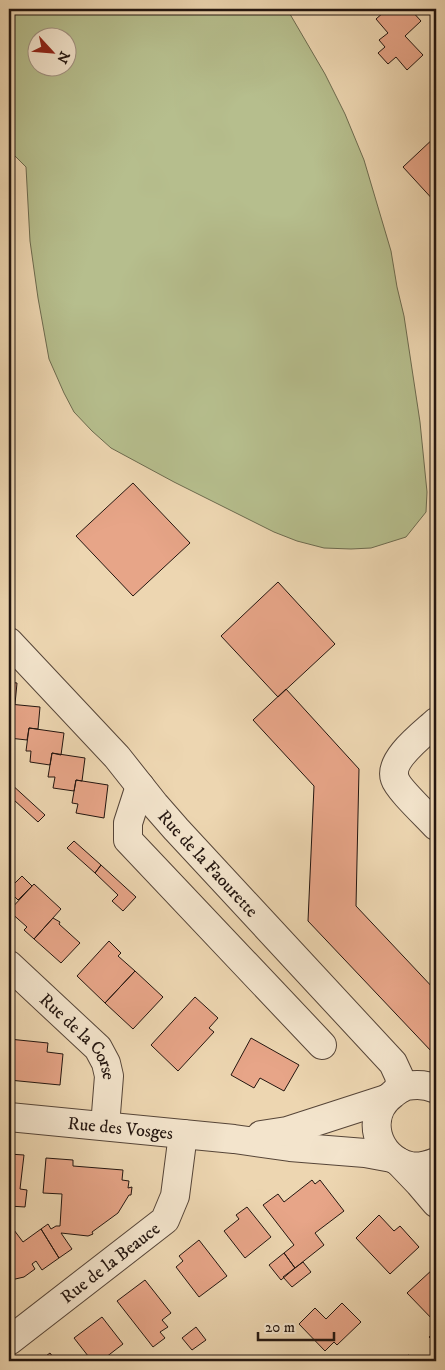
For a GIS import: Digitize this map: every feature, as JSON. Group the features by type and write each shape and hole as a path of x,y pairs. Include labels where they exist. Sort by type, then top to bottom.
{"street":[{"name":"Rue de la Faourette","path":"9,642 117,756 176,828 393,1063 399,1076 393,1093"},
{"path":"436,722 401,756 394,766 394,779 436,826"},
{"path":"140,786 128,823 128,840 322,1045"},
{"name":"Rue de la Corse","path":"9,965 98,1048 106,1063 109,1076 105,1126"},
{"name":"Rue des Vosges","path":"234,1139 287,1131 415,1084 434,1086"},
{"path":"393,1093 379,1110 376,1123 378,1136 384,1149 419,1183 436,1204"},
{"name":"Rue des Vosges","path":"9,1117 365,1153 396,1160 411,1166 424,1166 436,1162"},
{"name":"Rue de la Beauce","path":"9,1341 165,1220 175,1196 183,1134"}],"green space":[{"path":"9,9 287,9 325,74 345,114 364,160 391,251 404,316 420,422 427,492 426,512 406,537 371,548 351,549 324,548 297,541 274,532 174,482 111,448 92,431 74,412 49,359 30,241 26,167 9,150"}],"building":[{"path":"380,9 410,9 421,21 405,36 423,55 407,70 396,57 388,64 378,53 385,47 379,40 388,33 376,19 384,12"},
{"path":"436,136 436,203 403,167"},
{"path":"133,483 190,543 133,596 76,536"},
{"path":"278,582 335,644 278,697 221,636"},
{"path":"9,682 17,683 15,704 9,704"},
{"path":"286,689 359,769 356,906 436,991 436,1048 432,1052 308,921 314,786 253,720"},
{"path":"9,704 40,707 38,729 29,728 27,740 9,738"},
{"path":"29,728 64,733 61,755 52,753 50,765 30,762 31,751 26,751"},
{"path":"52,753 85,758 82,781 76,780 74,791 53,788 55,777 48,777"},
{"path":"76,780 108,785 104,818 76,813 78,804 72,803"},
{"path":"10,783 45,815 38,822 14,800 9,806"},
{"path":"74,841 101,865 95,873 67,848"},
{"path":"101,865 136,897 123,911 112,901 118,895 95,873"},
{"path":"22,876 32,886 18,900 9,891 9,877 15,883"},
{"path":"34,884 61,909 34,939 24,930 27,927 9,911"},
{"path":"53,918 60,922 59,924 80,943 61,963 34,939"},
{"path":"109,941 121,953 118,956 135,971 105,1003 77,976"},
{"path":"135,971 163,997 133,1029 105,1003"},
{"path":"195,997 218,1018 209,1028 214,1032 178,1071 151,1045"},
{"path":"251,1038 299,1065 284,1091 260,1078 254,1088 231,1075"},
{"path":"9,1039 48,1043 47,1052 63,1054 60,1085 9,1080"},
{"path":"9,1154 24,1155 20,1189 27,1190 25,1207 9,1206"},
{"path":"46,1158 73,1160 73,1166 123,1170 122,1180 129,1181 128,1188 132,1187 131,1195 129,1195 118,1213 92,1232 93,1234 88,1236 61,1233 72,1249 59,1258 41,1229 48,1224 51,1229 60,1226 62,1194 43,1193"},
{"path":"312,1180 315,1184 320,1180 344,1211 315,1233 324,1245 295,1268 284,1253 294,1245 263,1205 278,1194 284,1202"},
{"path":"247,1207 271,1237 245,1258 224,1231 239,1219 236,1215"},
{"path":"379,1215 394,1231 400,1226 419,1247 390,1274 356,1238"},
{"path":"41,1229 59,1258 42,1270 36,1261 32,1264 35,1269 24,1277 11,1280 9,1276 9,1234 14,1230 23,1242"},
{"path":"199,1240 227,1276 199,1297 176,1267 183,1261 179,1256"},
{"path":"284,1253 295,1268 281,1280 269,1265"},
{"path":"303,1262 311,1272 292,1287 283,1277"},
{"path":"433,1269 436,1273 436,1323 407,1293"},
{"path":"145,1280 171,1313 162,1320 168,1327 160,1332 165,1338 153,1347 117,1301"},
{"path":"342,1303 361,1322 337,1345 334,1342 325,1351 299,1324 315,1308 326,1319"},
{"path":"102,1317 123,1344 101,1361 92,1361 74,1338"},
{"path":"196,1327 206,1340 192,1350 182,1338"},
{"path":"436,1330 436,1344 429,1337"},
{"path":"50,1353 56,1361 39,1361"},
{"path":"408,1355 424,1361 402,1361"}]}
